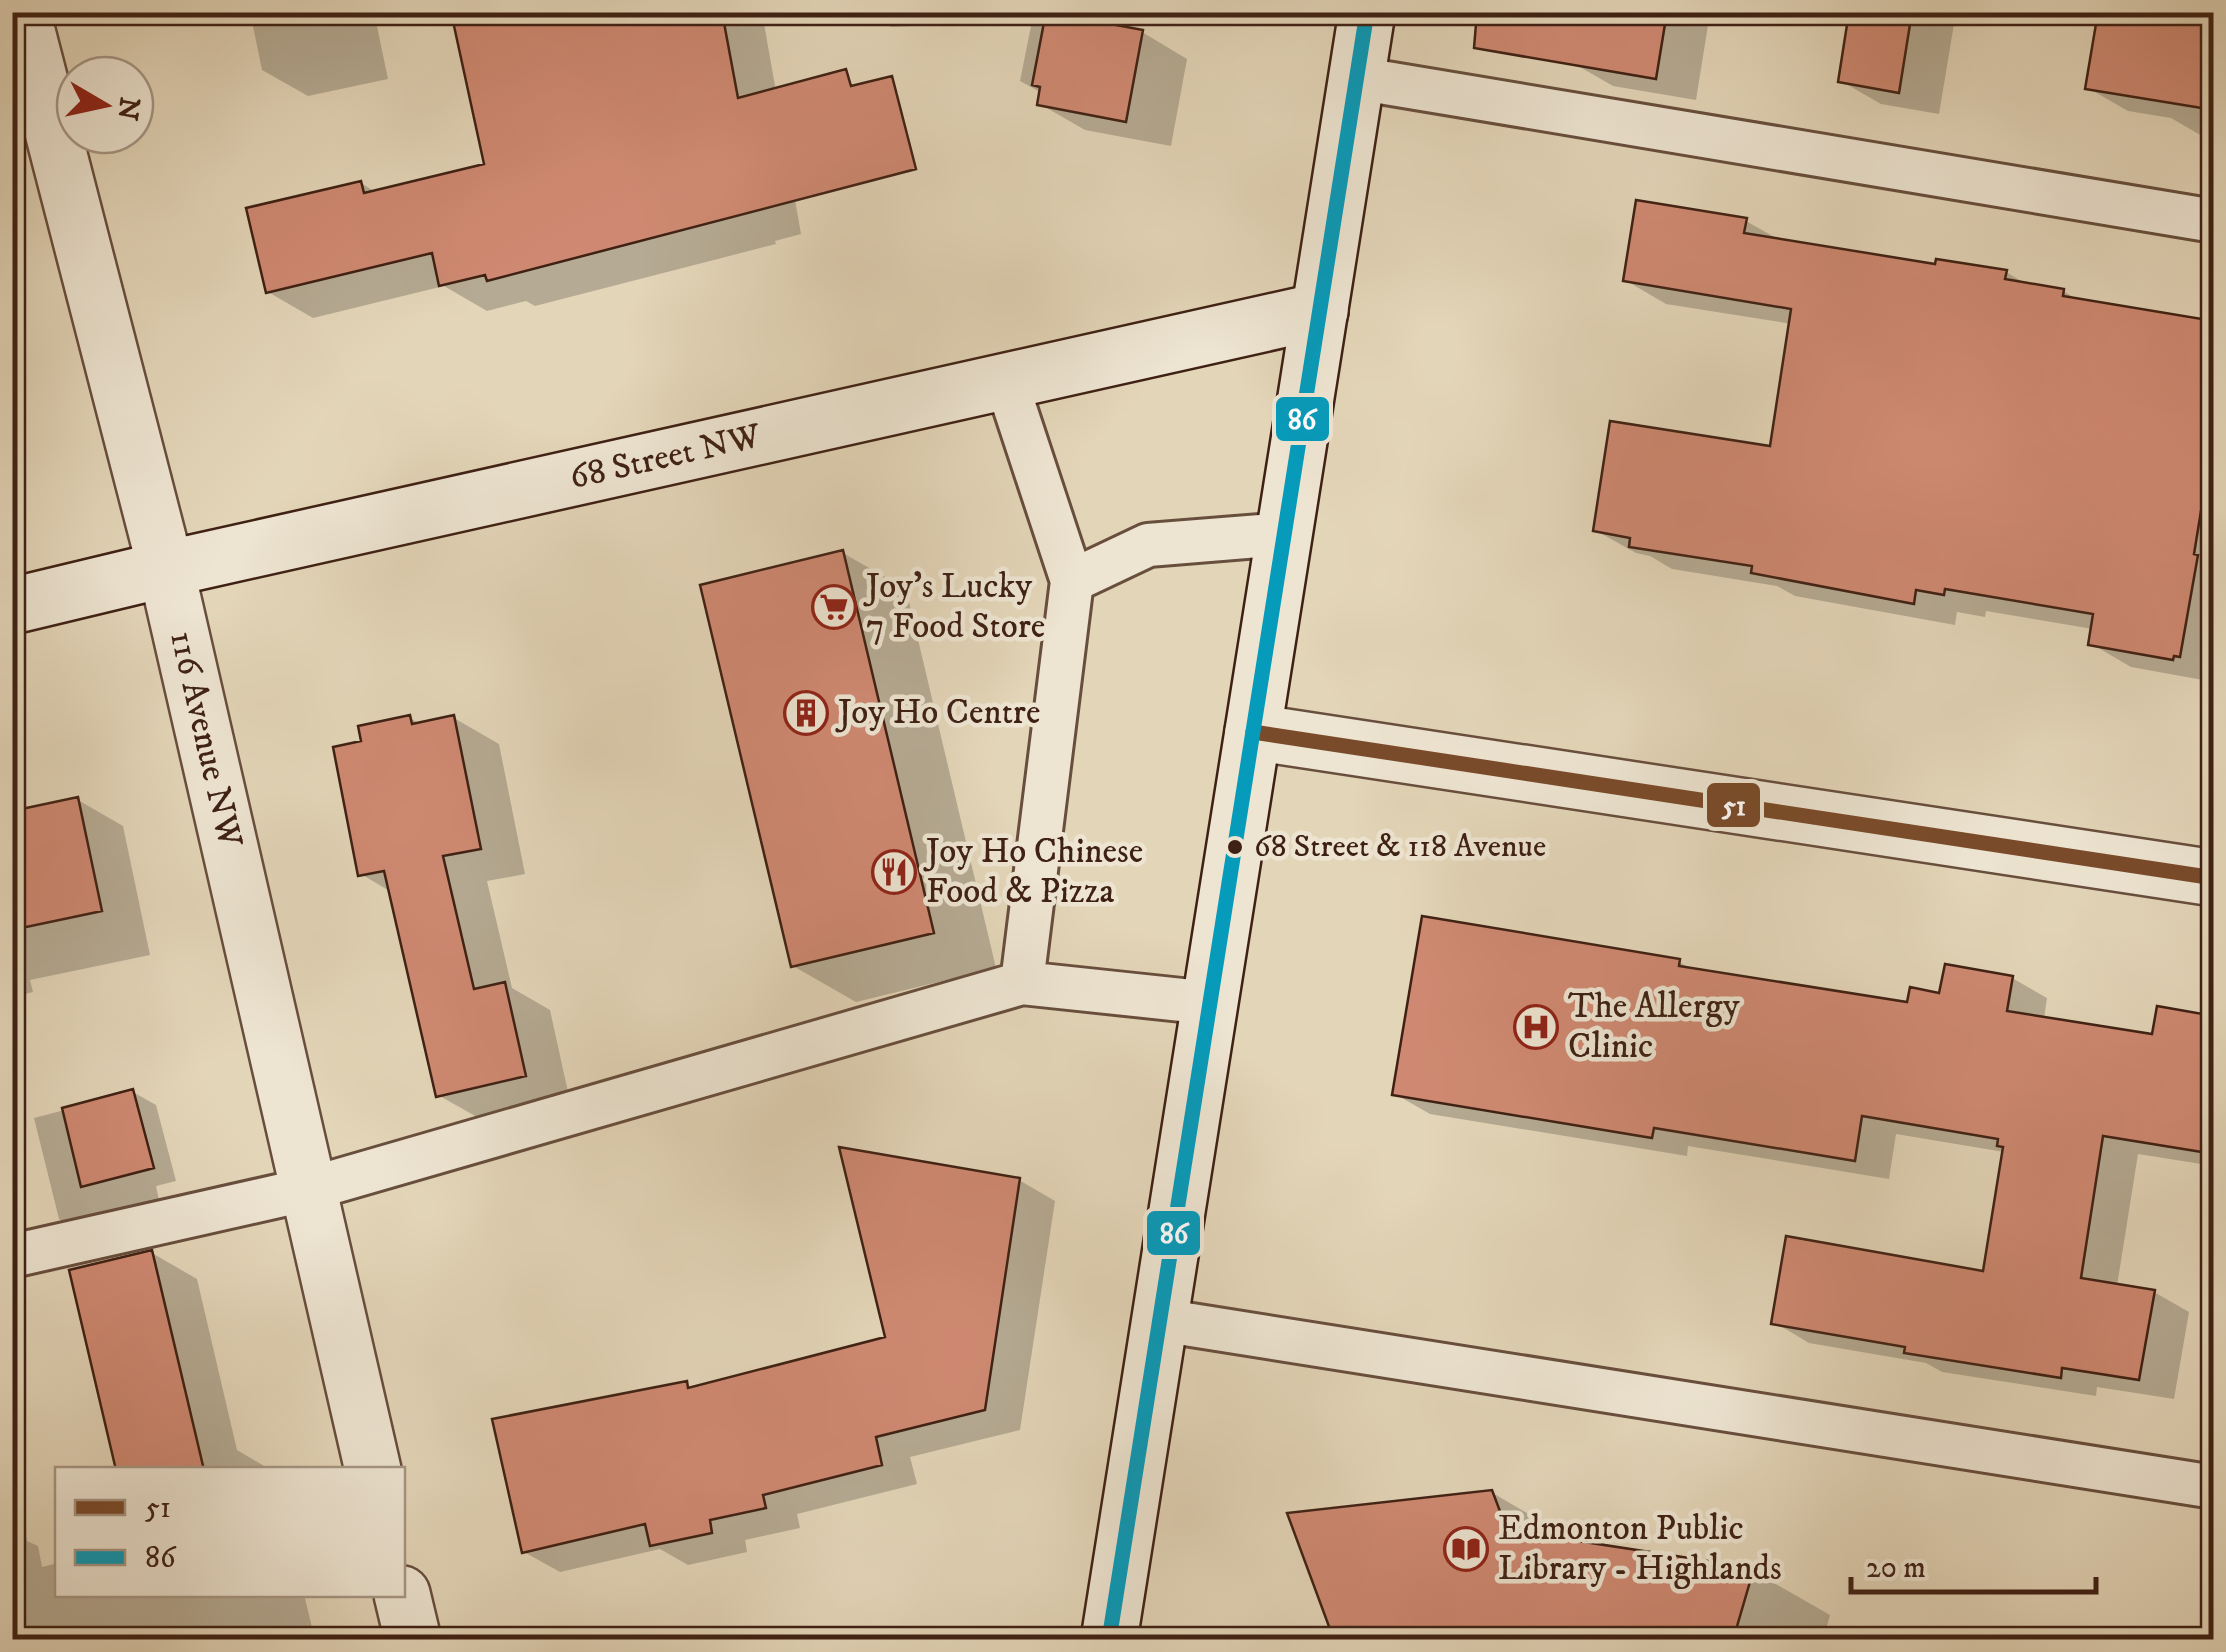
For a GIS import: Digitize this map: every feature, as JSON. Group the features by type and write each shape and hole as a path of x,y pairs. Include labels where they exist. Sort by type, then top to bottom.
{"street":[{"name":"116 Avenue NW","path":"22,12 166,569 373,1467"},
{"path":"1109,1640 1367,12"},
{"name":"68 Street NW","path":"12,606 1320,311"},
{"path":"1253,732 2214,878"},
{"path":"403,1597 412,1640"}],"lane":[{"path":"1356,78 2214,221"},
{"path":"1006,381 1072,581 1022,982"},
{"path":"1072,581 1148,545 1284,534"},
{"path":"12,1256 309,1189 1022,982 1210,1003"},
{"path":"1160,1320 2214,1487"}],"building":[{"path":"451,12 722,12 738,98 846,69 851,86 892,76 916,169 487,281 485,275 439,286 432,253 266,293 246,208 361,181 364,193 484,164"},
{"path":"1046,12 1143,30 1126,122 1037,105 1040,87 1032,85"},
{"path":"1477,12 1667,12 1656,79 1474,48"},
{"path":"1849,12 1912,12 1899,93 1838,82"},
{"path":"2098,12 2136,12 2214,26 2214,110 2085,89"},
{"path":"1636,200 1747,218 1744,233 1935,264 1936,259 2007,270 2005,279 2064,289 2063,296 2214,321 2214,431 2180,657 2174,656 2173,660 2088,645 2093,614 1945,589 1944,595 1916,590 1914,604 1751,573 1752,566 1629,547 1630,538 1593,531 1610,421 1770,446 1791,309 1623,281"},
{"name":"Joy Ho Centre","path":"843,550 934,933 791,967 700,585"},
{"path":"410,715 412,724 454,715 481,849 443,856 474,989 505,982 526,1076 436,1097 384,871 358,876 333,747 361,741 358,726"},
{"path":"78,797 102,911 12,930 12,811"},
{"path":"1422,916 1680,959 1679,966 1907,1002 1910,987 1939,993 1945,964 2013,976 2007,1011 2152,1034 2157,1006 2214,1016 2214,1154 2103,1136 2081,1278 2155,1290 2139,1380 2062,1368 2061,1378 1904,1353 1905,1347 1771,1324 1786,1236 1983,1271 2003,1147 1997,1146 1998,1139 1862,1116 1855,1161 1654,1128 1652,1138 1392,1095"},
{"path":"133,1089 154,1168 81,1187 62,1108"},
{"path":"839,1147 1020,1178 985,1410 876,1437 882,1465 763,1495 766,1508 710,1520 712,1533 650,1546 645,1524 522,1553 492,1419 687,1381 688,1388 885,1337"},
{"path":"152,1250 203,1467 115,1467 69,1270"},
{"name":"Edmonton Public Library - Highlands","path":"1492,1490 1507,1530 1754,1568 1733,1640 1334,1640 1287,1513"}],"transit line":[{"name":"86","path":"1109,1640 1367,12"},
{"name":"51","path":"1253,732 2214,878"}],"place":[{"name":"Joy's Lucky 7 Food Store","path":"834,607"},
{"name":"Joy Ho Centre","path":"806,713"},
{"name":"68 Street & 118 Avenue","path":"1235,847"},
{"name":"Joy Ho Chinese Food & Pizza","path":"894,872"},
{"name":"The Allergy Clinic","path":"1536,1027"},
{"name":"Edmonton Public Library - Highlands","path":"1466,1549"}]}
